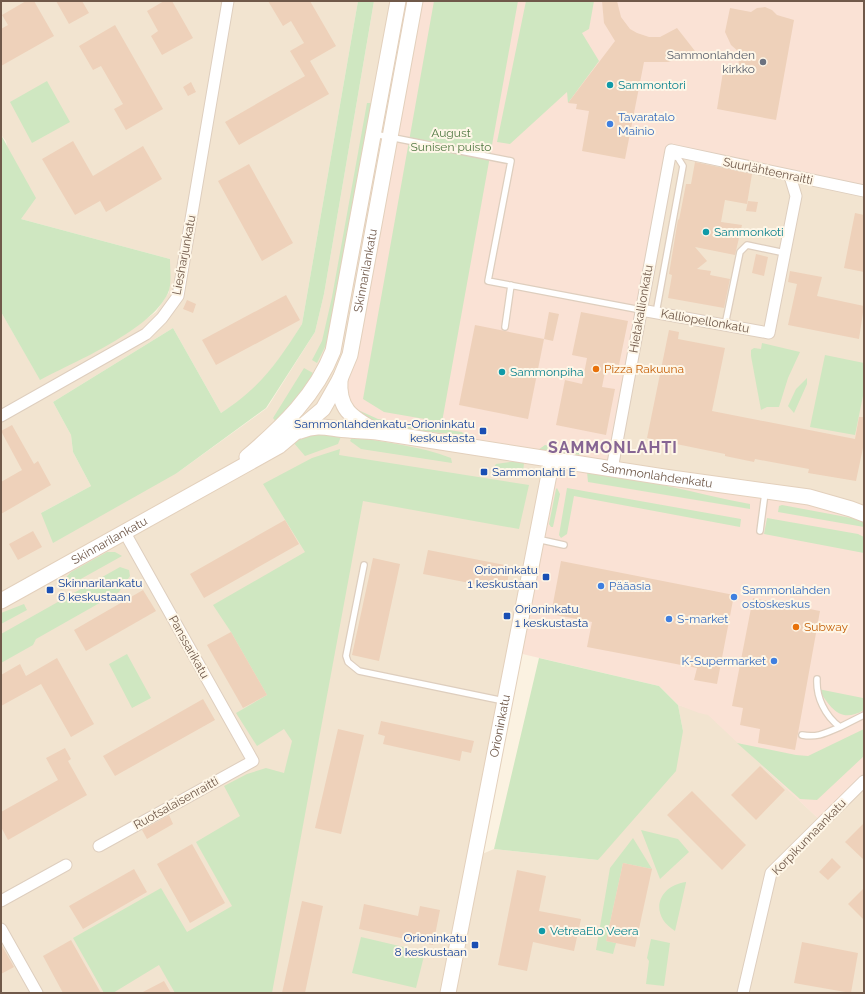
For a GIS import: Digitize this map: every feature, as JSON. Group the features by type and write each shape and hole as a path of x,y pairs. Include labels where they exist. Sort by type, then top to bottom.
{"main road":[{"name":"Skinnarilankatu","path":"219,481 271,437 296,411 324,374 333,351 398,1"},
{"name":"Skinnarilankatu","path":"1,601 219,481 279,446 320,410 340,379 350,355 415,1"},
{"path":"324,374 319,390 320,410 324,420 333,427"},
{"name":"Sammonlahdenkatu","path":"340,379 339,391 341,402 351,416"},
{"name":"Sammonlahdenkatu","path":"296,411 320,410 351,416 377,432"},
{"name":"Sammonlahdenkatu","path":"295,433 309,428 333,427 347,430 377,432 612,469 765,492 809,497 851,508 864,514"},
{"name":"Orioninkatu","path":"448,993 552,459"}],"street":[{"name":"Liesharjunkatu","path":"1,416 146,334 162,318 178,296 228,1"},
{"name":"Suurlähteenraitti","path":"671,152 864,191"},
{"name":"Hietakallionkatu","path":"612,469 671,152"},
{"path":"785,253 796,196 790,176"},
{"name":"Kalliopellonkatu","path":"641,310 769,333 785,253"},
{"name":"Panssarikatu","path":"125,533 253,761"},
{"name":"Ruotsalaisenraitti","path":"99,846 253,761"},
{"name":"Korpikunnaankatu","path":"743,993 771,873 864,781"},
{"path":"1,901 66,865"},
{"path":"1,928 37,993"}],"lane":[{"path":"374,134 511,161 488,281 641,310"},
{"path":"656,313 683,166 678,158 671,152"},
{"path":"725,325 740,252 747,246 785,253"},
{"path":"504,327 511,285"},
{"path":"760,531 765,492"},
{"path":"536,539 564,545"},
{"path":"364,565 346,656 348,662 359,671 504,701"},
{"path":"817,679 816,691 819,698 831,721 840,727"},
{"path":"802,736 822,736 864,715"}],"shaded area":[{"path":"1,1 358,1 302,324 286,350 260,383 243,399 221,413 173,328 53,402 71,435 73,452 91,486 41,513 177,473 267,408 315,332 324,294 374,1 415,1 552,459 475,857 494,849 598,860 683,731 678,705 708,714 822,822 864,781 864,993 1,993 1,312 40,379 114,341 156,312 169,292 170,259 21,219 6,141 1,135"},
{"path":"415,1 864,1 864,191 671,150 612,469 864,514 864,781 822,822 708,715 678,705 659,686 514,652 552,459 377,432 341,402"},
{"path":"671,150 864,191 864,514 612,469"}],"green space":[{"path":"358,1 374,1 324,294 315,332 266,408 177,473 53,543 41,513 91,486 73,452 71,435 53,402 173,328 221,413 258,384 276,362 302,324"},
{"name":"August Sunisen puisto","path":"434,1 518,1 442,422 384,412 363,399"},
{"path":"526,1 594,1 589,29 582,33 599,61 568,103 567,92 510,144 497,142"},
{"path":"47,81 70,122 32,143 10,102"},
{"path":"367,103 373,103 328,341 317,363 312,360 322,341 332,297"},
{"path":"1,135 36,198 21,219 170,259 170,281 168,293 159,307 146,320 130,332 92,354 40,380 1,312"},
{"path":"762,343 800,352 788,378 779,407 767,407 761,410 751,350 754,348 761,349"},
{"path":"825,355 864,363 864,391 855,435 810,427"},
{"path":"304,368 313,373 309,383 277,423 273,418"},
{"path":"807,378 807,384 794,413 788,406 796,389"},
{"path":"358,410 378,419 462,432 464,434 438,433 394,426 366,418 355,413"},
{"path":"310,432 342,434 338,444 305,456 293,442"},
{"path":"352,437 427,450 451,458 452,463 361,449 350,441"},
{"path":"545,445 581,451 581,455 538,450"},
{"path":"340,449 339,455 529,485 519,529 363,501 272,993 175,993 159,965 113,993 104,993 73,938 161,888 187,932 232,906 196,842 240,816 224,786 247,774 266,768 284,773 292,741 284,729 257,746 236,713 267,695 231,632 213,605 305,552 263,484 312,458"},
{"path":"516,461 524,463 523,473 494,467 496,464"},
{"path":"587,472 608,474 750,504 750,509 588,482"},
{"path":"557,488 560,494 553,527 551,527 549,524"},
{"path":"567,488 741,519 740,527 574,496 567,534 561,538 559,535"},
{"path":"782,505 857,519 864,522 864,527 778,512 779,506"},
{"path":"767,518 858,534 864,537 864,553 764,534"},
{"path":"107,552 115,552 122,556 61,590 59,585 71,572"},
{"path":"120,567 129,570 130,576 119,592 36,639 33,645 1,663 1,634"},
{"path":"24,604 27,610 1,624 1,613"},
{"path":"127,654 151,698 132,708 109,664"},
{"path":"539,658 659,686 678,705 683,731 676,771 598,860 494,849"},
{"path":"818,689 863,698 864,696 864,710 856,714 842,715 832,708"},
{"path":"864,729 864,756 817,800 800,799 737,743 808,756"},
{"path":"641,830 678,839 689,852 660,879"},
{"path":"633,838 652,869 623,863 606,941 616,943 613,954 596,950 610,868"},
{"path":"686,882 675,931 662,917 659,910 660,902 668,889"},
{"path":"361,937 425,952 416,988 352,973"},
{"path":"651,939 670,943 664,986 646,984 649,961 647,958"}],"building":[{"path":"26,1 34,1 54,36 1,66 1,29 8,25 2,15"},
{"path":"56,1 82,1 89,13 69,24"},
{"path":"164,1 172,1 193,38 162,55 151,36 158,31 147,11"},
{"path":"268,1 310,1 336,46 310,61 329,94 239,145 225,122 305,76 290,51 304,43 291,21 283,26"},
{"name":"Sammontori","path":"602,1 617,1 621,17 630,29 637,33 649,37 660,37 677,28 695,51 668,62 644,62 625,159 582,151 589,111 576,109 577,104 568,103 615,41 604,23"},
{"name":"Sammonlahden kirkko","path":"765,7 772,10 777,15 794,20 776,120 717,109 723,72 737,73 740,53 731,45 725,32 730,8 751,12 757,8"},
{"path":"115,25 163,109 126,130 114,109 123,104 101,66 93,70 79,46"},
{"path":"191,82 196,92 188,96 183,87"},
{"path":"73,141 93,176 143,146 162,179 106,212 100,201 75,215 42,159"},
{"name":"Sammonkoti","path":"695,162 752,174 747,204 725,200 721,222 742,225 735,255 695,247 707,261 697,269 711,271 710,275 730,279 724,308 668,298 672,275 669,274 678,219 679,220 686,184 691,184"},
{"path":"249,164 293,243 262,261 218,181"},
{"path":"748,201 758,202 756,212 746,211"},
{"path":"855,213 864,215 864,272 844,268"},
{"path":"756,254 768,257 764,276 752,273"},
{"path":"790,271 822,277 817,296 864,306 859,339 788,325 797,284 788,282"},
{"path":"286,295 300,320 216,365 202,340"},
{"path":"187,300 196,304 193,313 183,309"},
{"path":"549,312 559,314 553,341 544,339"},
{"path":"581,312 628,321 619,365 607,362 602,387 615,389 606,435 556,425 565,380 582,384 587,358 572,355"},
{"name":"Sammonpiha","path":"475,325 544,339 528,419 459,405"},
{"path":"669,330 679,332 678,339 725,348 712,411 855,439 859,417 864,417 864,443 856,481 808,473 809,469 755,459 754,462 725,456 725,454 647,438"},
{"path":"12,425 34,464 38,461 51,485 1,514 1,482 22,470 1,431"},
{"path":"285,520 299,544 204,598 190,574"},
{"path":"33,531 42,547 18,560 9,544"},
{"path":"428,550 510,566 506,590 423,574"},
{"path":"373,558 400,564 379,661 352,655"},
{"path":"561,561 734,595 717,684 694,680 697,668 587,647 592,622 551,614"},
{"path":"143,590 156,611 86,651 74,630"},
{"path":"753,598 820,611 795,750 758,743 760,729 740,725 743,708 732,706"},
{"path":"231,632 267,695 243,708 207,645"},
{"path":"57,658 94,724 71,737 41,684 1,706 1,675 20,664 26,676"},
{"path":"203,699 215,720 115,776 103,756"},
{"path":"381,721 474,741 471,753 462,751 460,761 383,744 385,736 378,734"},
{"path":"338,729 364,735 341,834 315,828"},
{"path":"65,748 71,759 68,761 87,795 8,840 1,827 1,812 58,780 46,758"},
{"path":"760,766 785,790 756,820 731,795"},
{"path":"692,791 746,845 722,870 667,815"},
{"path":"169,815 173,824 147,839 142,830"},
{"path":"864,823 864,860 845,842"},
{"path":"192,844 225,903 190,923 157,864"},
{"path":"832,858 841,867 828,880 819,872"},
{"path":"623,863 652,869 635,947 606,941"},
{"path":"134,869 147,892 83,929 69,906"},
{"name":"VetreaElo Veera","path":"517,870 546,876 539,911 581,919 574,951 533,942 527,971 498,965"},
{"path":"864,888 864,920 848,904"},
{"path":"302,901 323,906 305,993 282,993"},
{"path":"364,904 418,916 420,906 440,910 433,945 359,929"},
{"path":"71,940 101,993 63,993 43,956"},
{"path":"802,942 858,953 851,993 794,983"},
{"path":"1,944 14,967 1,974"},
{"path":"164,981 171,993 141,993"}],"place":[{"name":"Sammonlahden kirkko","path":"763,62"},
{"name":"Sammontori","path":"610,85"},
{"name":"Tavaratalo Mainio","path":"610,124"},
{"name":"Sammonkoti","path":"706,232"},
{"name":"Pizza Rakuuna","path":"596,369"},
{"name":"Sammonpiha","path":"502,372"},
{"name":"Sammonlahdenkatu-Orioninkatu keskustasta","path":"483,431"},
{"name":"Sammonlahti E","path":"484,472"},
{"name":"Orioninkatu 1 keskustaan","path":"546,577"},
{"name":"Pääasia","path":"601,586"},
{"name":"Skinnarilankatu 6 keskustaan","path":"50,590"},
{"name":"Sammonlahden ostoskeskus","path":"734,597"},
{"name":"Orioninkatu 1 keskustasta","path":"507,616"},
{"name":"S-market","path":"669,619"},
{"name":"Subway","path":"796,627"},
{"name":"K-Supermarket","path":"774,661"},
{"name":"VetreaElo Veera","path":"542,931"},
{"name":"Orioninkatu 8 keskustaan","path":"475,945"}],"district":[{"name":"SAMMONLAHTI","path":"613,447"}]}
